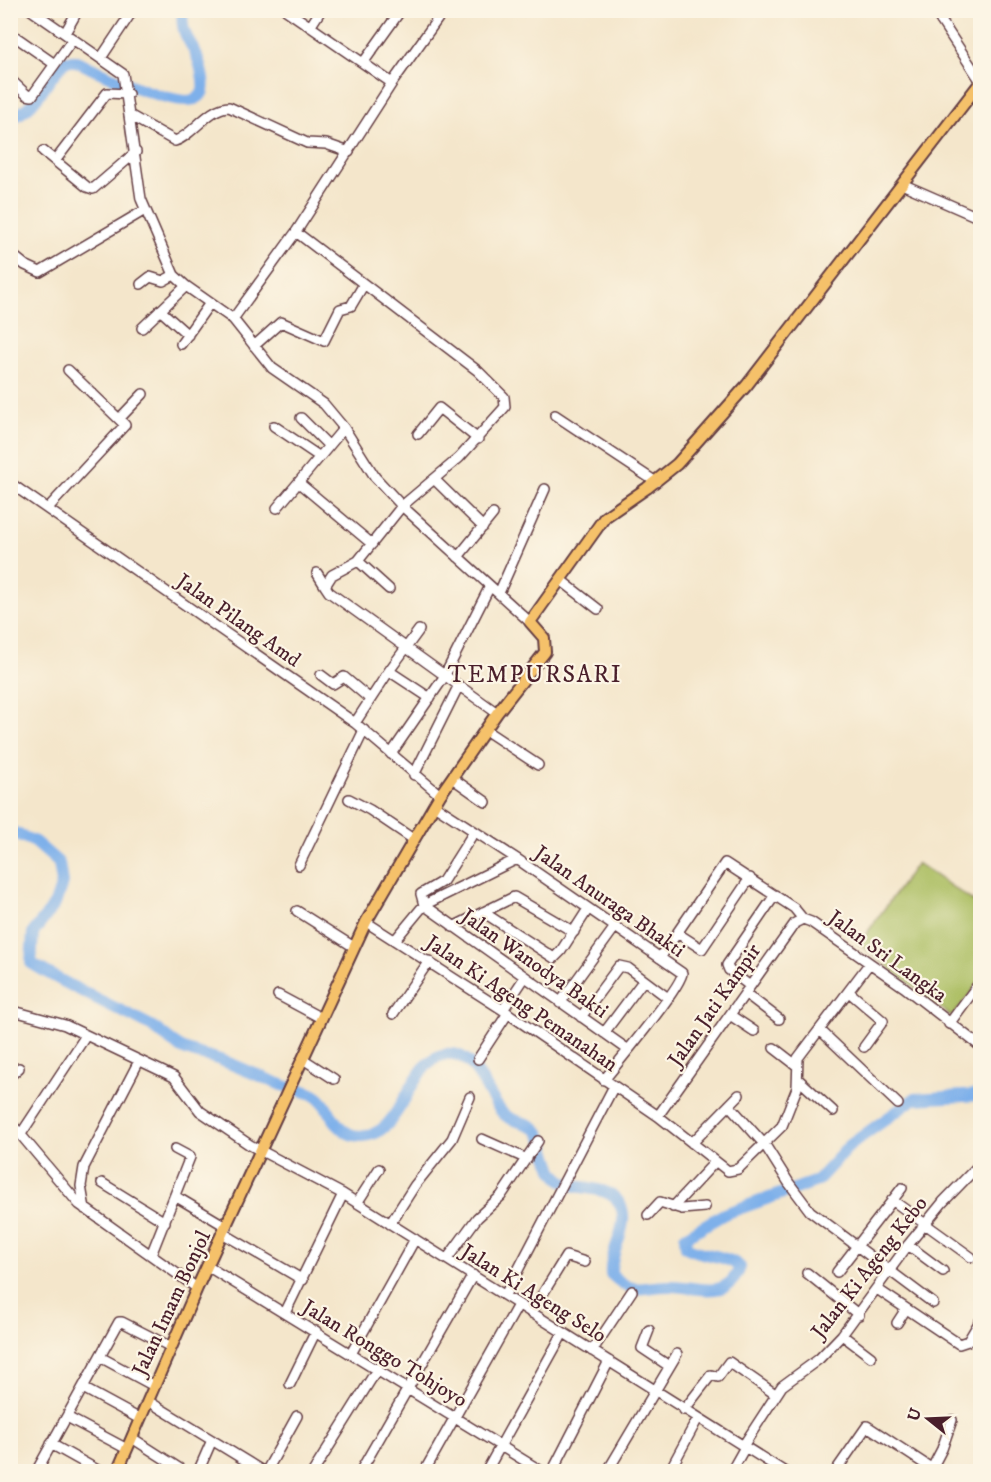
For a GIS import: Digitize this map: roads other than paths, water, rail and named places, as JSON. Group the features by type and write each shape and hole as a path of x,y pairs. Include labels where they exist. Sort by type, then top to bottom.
{"main road":[{"path":"530,622 562,581 604,517 656,482 694,446 753,379 981,82"},
{"name":"Jalan Imam Bonjol","path":"117,1472 197,1288 366,922 440,795 497,713 545,652 544,638 530,622"}],"street":[{"path":"31,10 120,70 126,86 139,187 145,210 174,274 186,286 233,319 272,368 315,396 344,428 368,468 402,506 530,622"},
{"path":"65,33 78,10"},
{"path":"101,58 133,10"},
{"path":"286,10 392,83"},
{"path":"310,27 321,10"},
{"path":"363,63 401,10"},
{"path":"233,319 296,232 392,83 444,10"},
{"path":"934,10 981,82"},
{"path":"940,21 949,10"},
{"path":"10,33 53,63"},
{"path":"10,79 27,95 32,96 53,63 73,39"},
{"path":"55,161 107,93 126,86"},
{"path":"131,116 175,141 198,122 229,107 307,143 326,144 349,152"},
{"path":"43,151 87,188 93,189 136,152"},
{"path":"902,184 981,218"},
{"path":"10,253 25,265 40,272 145,210"},
{"path":"296,232 478,371 502,394 505,407 478,439 402,506 358,561 332,575 325,586"},
{"path":"141,284 150,277 163,281 174,274"},
{"path":"254,346 281,322 324,341 340,309 351,306 364,284"},
{"path":"142,328 186,286"},
{"path":"181,344 210,303"},
{"path":"160,310 188,334"},
{"path":"48,508 124,428 125,422 68,370"},
{"path":"120,418 143,393"},
{"path":"418,434 439,408 478,439"},
{"path":"555,415 656,482"},
{"path":"302,418 328,445"},
{"path":"274,426 320,457"},
{"path":"277,508 344,428"},
{"path":"434,479 483,527"},
{"name":"Jalan Pilang Amd","path":"10,483 355,723 440,795"},
{"path":"299,483 372,544"},
{"path":"499,593 545,489"},
{"path":"458,557 493,514"},
{"path":"358,561 388,590"},
{"path":"317,573 329,592 497,713"},
{"path":"562,581 598,609"},
{"path":"392,754 444,677 490,586"},
{"path":"355,723 405,647 419,630"},
{"path":"389,671 429,698"},
{"path":"321,675 333,684 344,677 370,699"},
{"path":"414,775 458,687"},
{"path":"299,865 364,730"},
{"path":"485,730 538,765"},
{"path":"452,778 486,802"},
{"path":"349,799 370,810 413,839"},
{"name":"Jalan Anuraga Bhakti","path":"434,805 517,859 682,973 682,978 668,998"},
{"path":"424,905 421,894 443,881 474,832"},
{"path":"395,940 424,905 517,859"},
{"name":"Jalan Sri Langka","path":"677,933 725,863 798,911 802,919 811,922 904,987 949,1024 981,1046"},
{"path":"660,958 677,933 704,948 750,878"},
{"path":"775,895 727,965 748,990 779,1019"},
{"path":"453,927 510,898 517,898 574,932"},
{"name":"Jalan Wanodya Bakti","path":"424,905 627,1049"},
{"path":"483,912 552,958 558,955 588,909"},
{"path":"297,911 354,947"},
{"name":"Jalan Jati Kampir","path":"658,1116 795,923 802,919"},
{"name":"Jalan Ki Ageng Pemanahan","path":"366,922 506,1011 658,1116 716,1162"},
{"path":"560,1003 615,927"},
{"path":"393,1014 429,961"},
{"path":"673,1207 716,1162 723,1169 734,1171 765,1144 787,1117 799,1080 796,1065 801,1053 869,964"},
{"path":"581,1017 618,967 626,967 668,998 604,1080"},
{"path":"478,1059 525,977"},
{"path":"604,1033 643,981"},
{"path":"949,1024 981,982"},
{"path":"849,992 884,1021 864,1047"},
{"path":"278,995 321,1018"},
{"name":"Jalan Ki Ageng Selo","path":"10,1010 57,1022 175,1078 200,1111 260,1150 343,1194 785,1472"},
{"path":"730,1015 753,1031"},
{"path":"820,1030 898,1104"},
{"path":"21,1134 85,1037"},
{"path":"774,1048 796,1065"},
{"path":"303,1059 333,1079"},
{"path":"85,1209 81,1186 84,1167 139,1061"},
{"path":"10,1076 19,1068"},
{"path":"799,1080 833,1111"},
{"path":"505,1295 561,1192 567,1174 614,1086"},
{"path":"692,1143 738,1095"},
{"path":"390,1224 415,1185 452,1139 470,1097"},
{"path":"729,1105 765,1144 797,1196 810,1211 933,1303"},
{"path":"10,1122 73,1198 85,1209 197,1288"},
{"path":"482,1139 527,1159"},
{"path":"447,1259 477,1218 501,1196 538,1141"},
{"path":"151,1255 190,1157 175,1149"},
{"name":"Jalan Ki Ageng Kebo","path":"731,1472 775,1394 788,1380 816,1361 842,1335 859,1315 908,1245 943,1202 981,1164"},
{"path":"357,1203 379,1169"},
{"path":"102,1183 165,1222"},
{"path":"837,1272 902,1188"},
{"path":"648,1215 660,1202 686,1209 700,1206 687,1193"},
{"path":"285,1313 343,1194"},
{"path":"175,1196 225,1231 303,1280"},
{"path":"892,1200 971,1257"},
{"path":"352,1352 415,1239"},
{"path":"908,1245 943,1271"},
{"path":"531,1313 566,1256 585,1262"},
{"name":"Jalan Ronggo Tohjoyo","path":"207,1266 352,1352 543,1472"},
{"path":"807,1273 859,1315"},
{"path":"360,1472 473,1275"},
{"path":"877,1290 962,1345 971,1338 981,1321"},
{"path":"592,1351 632,1292"},
{"path":"424,1472 457,1418 518,1305"},
{"path":"897,1323 906,1309"},
{"path":"37,1471 117,1324 122,1322 171,1347"},
{"path":"649,1330 642,1348 669,1366"},
{"path":"290,1384 316,1331"},
{"path":"486,1472 563,1333"},
{"path":"842,1335 871,1357"},
{"path":"607,1472 677,1354"},
{"path":"100,1357 154,1386"},
{"path":"552,1472 609,1361"},
{"path":"684,1410 709,1377 712,1374 718,1377 729,1362 775,1394"},
{"path":"313,1472 378,1368"},
{"path":"83,1388 140,1419"},
{"path":"148,1401 265,1472 297,1416"},
{"path":"67,1417 127,1449"},
{"path":"669,1472 698,1418"},
{"path":"835,1472 867,1426 931,1470 939,1456 952,1420"},
{"path":"132,1438 184,1472"},
{"path":"198,1472 212,1440"},
{"path":"51,1444 101,1472"}],"waterway":[{"path":"10,118 35,100 66,61 76,61 120,81 159,95 191,100 200,96 204,85 203,77 197,57 183,27 183,10"},
{"path":"10,831 35,842 59,863 62,883 55,904 33,933 31,963 151,1026 184,1049 218,1059 312,1094 323,1103 341,1128 353,1135 370,1135 383,1128 394,1116 421,1071 432,1060 446,1054 457,1055 474,1068 505,1115 537,1130 552,1168 561,1179 567,1183 603,1191 620,1204 623,1221 613,1256 611,1274 627,1286 634,1288 671,1286 710,1290 728,1285 735,1278 740,1267 728,1260 686,1247 685,1237 724,1214 817,1181 850,1145 914,1099 980,1095"}],"district":[{"name":"TEMPURSARI","path":"535,674"}]}
